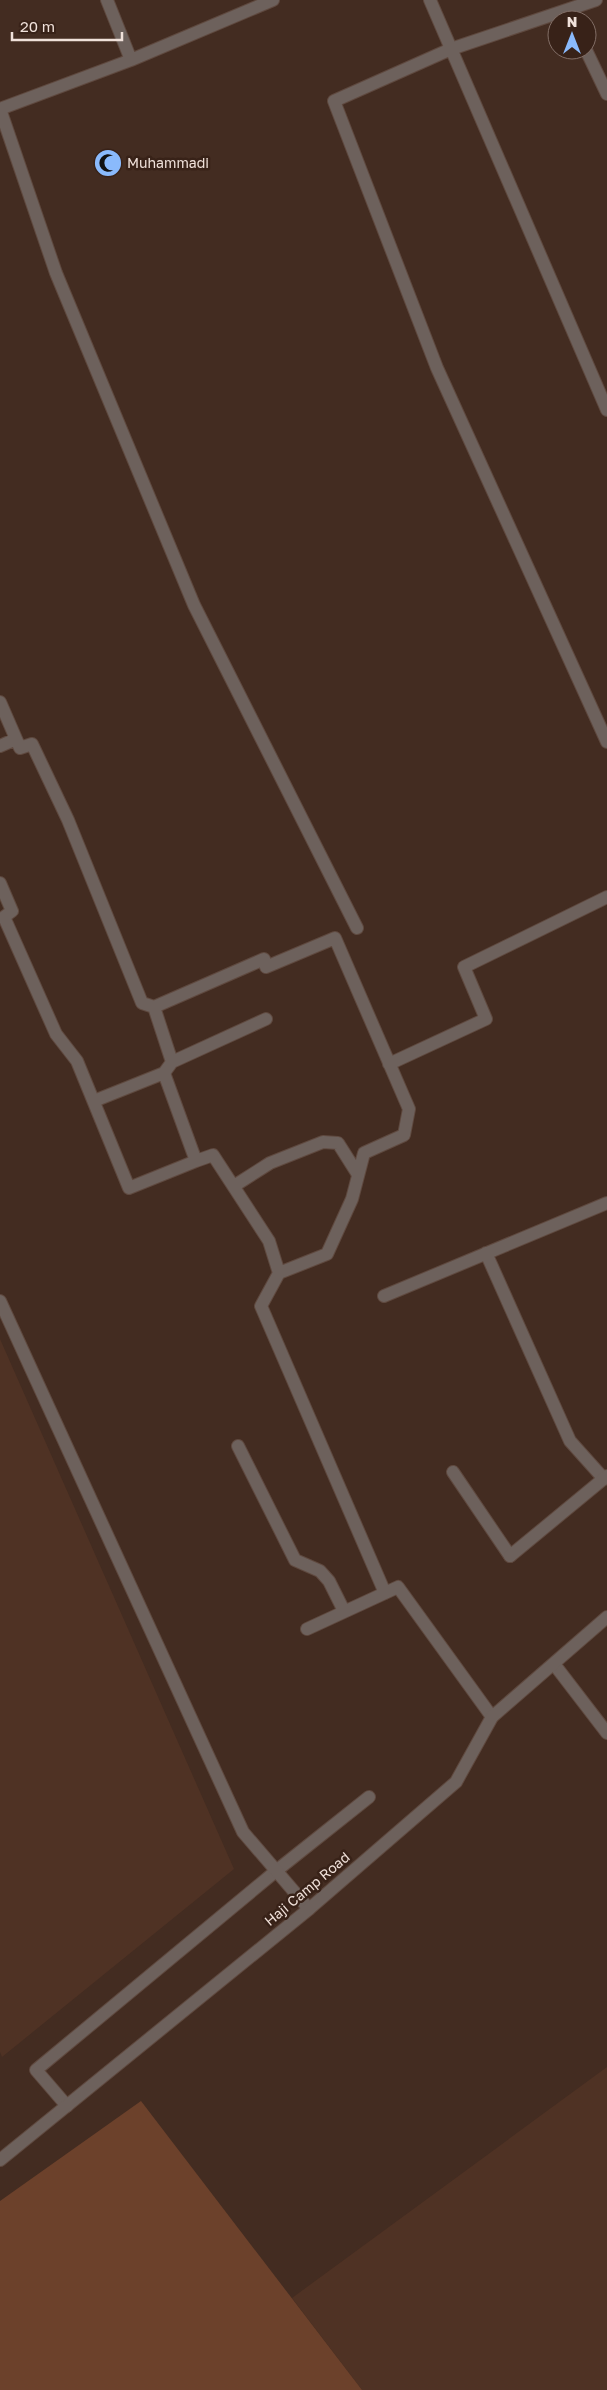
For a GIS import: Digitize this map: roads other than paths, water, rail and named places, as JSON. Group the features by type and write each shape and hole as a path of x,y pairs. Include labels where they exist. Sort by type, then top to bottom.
{"street":[{"path":"107,0 131,60"},
{"path":"273,0 131,60 0,109 56,273 194,605 357,928"},
{"path":"430,0 607,410"},
{"path":"578,10 596,0"},
{"path":"547,21 451,49 334,101 437,368 607,742"},
{"path":"591,60 607,94"},
{"path":"0,702 20,748 32,744 68,820 142,1003 154,1007 264,959 266,967 336,938 409,1109 404,1135 364,1153 357,1173 352,1198 327,1254 279,1273 262,1306 385,1593"},
{"path":"0,746 16,739"},
{"path":"0,883 12,911 4,917 56,1034 77,1061 129,1188 213,1155 269,1241 279,1273"},
{"path":"390,1064 486,1019 464,967 607,897"},
{"path":"154,1007 172,1062"},
{"path":"94,1101 164,1073 172,1062 266,1019"},
{"path":"164,1073 196,1161"},
{"path":"234,1186 270,1162 323,1142 338,1143 357,1173"},
{"path":"384,1296 607,1204"},
{"path":"454,1472 510,1556 605,1478 570,1441 486,1253"},
{"path":"0,1301 242,1832 309,1909"},
{"path":"238,1446 295,1560 320,1571 329,1581 344,1612"},
{"path":"306,1629 398,1587 492,1717"},
{"name":"Haji Camp Road","path":"0,2160 309,1909 456,1782 492,1717 607,1617"},
{"path":"554,1664 607,1733"},
{"path":"67,2106 36,2070 276,1871 370,1797"}],"place":[{"name":"Muhammadi","path":"108,163"}]}
